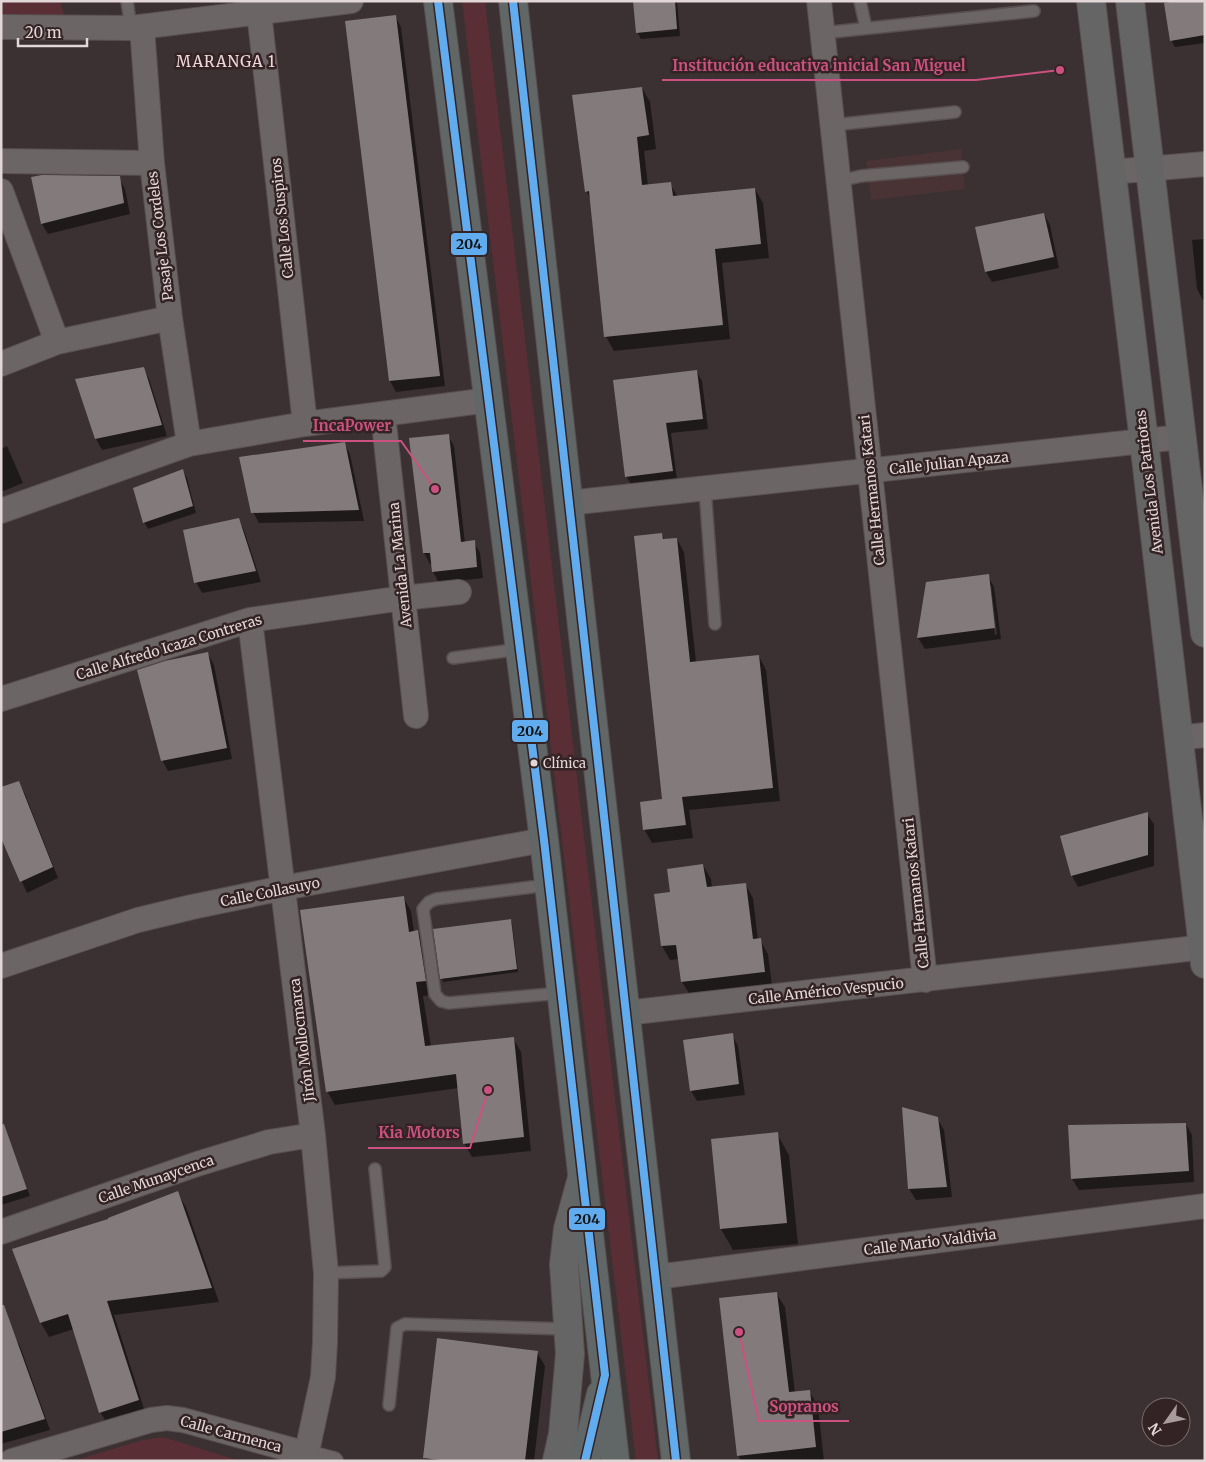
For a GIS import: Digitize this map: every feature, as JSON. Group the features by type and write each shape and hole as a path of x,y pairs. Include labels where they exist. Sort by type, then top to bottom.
{"main road":[{"path":"438,1 544,840 615,1461"},
{"path":"512,1 676,1461"},
{"name":"Avenida Los Patriotas","path":"1091,1 1204,953"},
{"path":"1130,1 1205,633"},
{"path":"557,1461 563,1434 570,1354 564,1264 568,1229 582,1178"},
{"path":"585,1461 605,1375"}],"street":[{"path":"1,27 136,27 233,8 259,12 351,1"},
{"name":"Calle Hermanos Katari","path":"819,1 925,980"},
{"name":"Calle Los Suspiros","path":"259,12 305,424"},
{"name":"Pasaje Los Cordeles","path":"136,27 170,318 189,444"},
{"path":"1,161 152,163"},
{"path":"1111,172 1205,164"},
{"path":"1,191 57,342"},
{"path":"1,364 57,342 170,318"},
{"path":"1,511 189,444 305,424 489,400"},
{"name":"Avenida La Marina","path":"384,414 416,716"},
{"name":"Calle Julian Apaza","path":"568,503 1182,437"},
{"name":"Calle Alfredo Icaza Contreras","path":"1,699 250,620 459,592"},
{"name":"Jirón Mollocmarca","path":"250,620 313,1135 326,1273 326,1342 323,1377 306,1457"},
{"path":"1178,738 1205,735"},
{"name":"Calle Collasuyo","path":"1,966 138,920 283,888 544,840"},
{"name":"Calle Américo Vespucio","path":"626,1013 925,980 1204,953"},
{"name":"Calle Munaycenca","path":"1,1232 197,1164 268,1142 313,1135"},
{"name":"Calle Mario Valdivia","path":"656,1277 1205,1206"},
{"name":"Calle Carmenca","path":"12,1461 151,1420 168,1418 183,1420 306,1457 334,1461"}],"lane":[{"name":"Pasaje Los Cordeles","path":"127,1 136,27"},
{"path":"860,1 866,28"},
{"path":"822,33 1034,11"},
{"path":"833,125 955,112"},
{"path":"839,181 861,176 963,167"},
{"path":"705,489 715,624"},
{"path":"453,658 520,649"},
{"path":"548,884 436,899 423,909 435,994 441,1001 449,1003 561,993"},
{"path":"326,1273 381,1271 385,1267 375,1170"},
{"path":"389,1405 397,1328 405,1324 568,1329"}],"shaded area":[{"path":"1,1 60,1 66,22 1,20"},
{"path":"462,1 485,1 658,1461 636,1461"},
{"path":"961,149 965,189 871,200 866,161"},
{"path":"163,1437 240,1461 73,1461 143,1440"}],"building":[{"path":"633,1 675,1 677,29 636,33"},
{"path":"1205,1 1205,35 1170,41 1164,3"},
{"path":"396,15 440,376 389,381 345,21"},
{"path":"642,87 649,135 637,137 642,185 671,182 673,196 755,188 761,244 715,249 723,325 604,337 589,191 585,192 572,95"},
{"path":"42,175 120,176 124,203 41,224 31,177"},
{"path":"1044,213 1054,257 985,272 975,227"},
{"path":"144,367 162,425 95,439 75,379"},
{"path":"697,370 703,419 666,423 673,471 625,477 613,380"},
{"path":"449,434 461,542 475,540 477,567 432,572 430,553 423,553 409,438"},
{"path":"345,442 359,510 251,513 239,457"},
{"path":"183,469 193,506 143,523 133,488"},
{"path":"239,518 256,571 194,583 183,530"},
{"path":"662,533 663,539 677,538 690,662 759,655 773,788 682,797 686,825 643,830 640,802 662,799 634,536"},
{"path":"989,574 995,628 917,638 926,582"},
{"path":"208,652 227,748 161,761 137,670 165,661"},
{"path":"19,781 53,867 20,882 1,838 1,787"},
{"path":"1148,812 1148,855 1071,876 1060,836"},
{"path":"703,864 707,887 746,883 753,939 761,938 765,972 681,982 676,945 661,946 654,894 670,892 667,869"},
{"path":"404,896 409,932 418,930 426,981 416,982 425,1046 514,1037 524,1137 463,1144 456,1074 326,1092 300,910"},
{"path":"511,919 517,969 440,979 433,929"},
{"path":"733,1033 739,1084 690,1091 683,1040"},
{"path":"902,1107 938,1117 947,1187 908,1189"},
{"path":"1186,1123 1189,1171 1071,1179 1068,1125"},
{"path":"4,1124 27,1189 1,1197 1,1125"},
{"path":"778,1132 787,1223 720,1229 711,1139"},
{"path":"178,1191 212,1288 107,1301 139,1400 99,1413 68,1314 40,1323 12,1249 108,1219"},
{"path":"777,1292 789,1392 810,1390 816,1447 737,1456 719,1298"},
{"path":"1,1305 4,1305 45,1419 1,1432"},
{"path":"437,1338 538,1351 525,1461 449,1461 423,1458"}],"transit line":[{"name":"204","path":"438,1 544,840 605,1375 585,1461"},
{"name":"204","path":"513,1 676,1461"}],"place":[{"name":"Institución educativa inicial San Miguel","path":"1060,70"},
{"name":"IncaPower","path":"435,489"},
{"name":"Clínica","path":"534,763"},
{"name":"Kia Motors","path":"488,1090"},
{"name":"Sopranos","path":"739,1332"}],"district":[{"name":"MARANGA 1","path":"226,62"}]}
